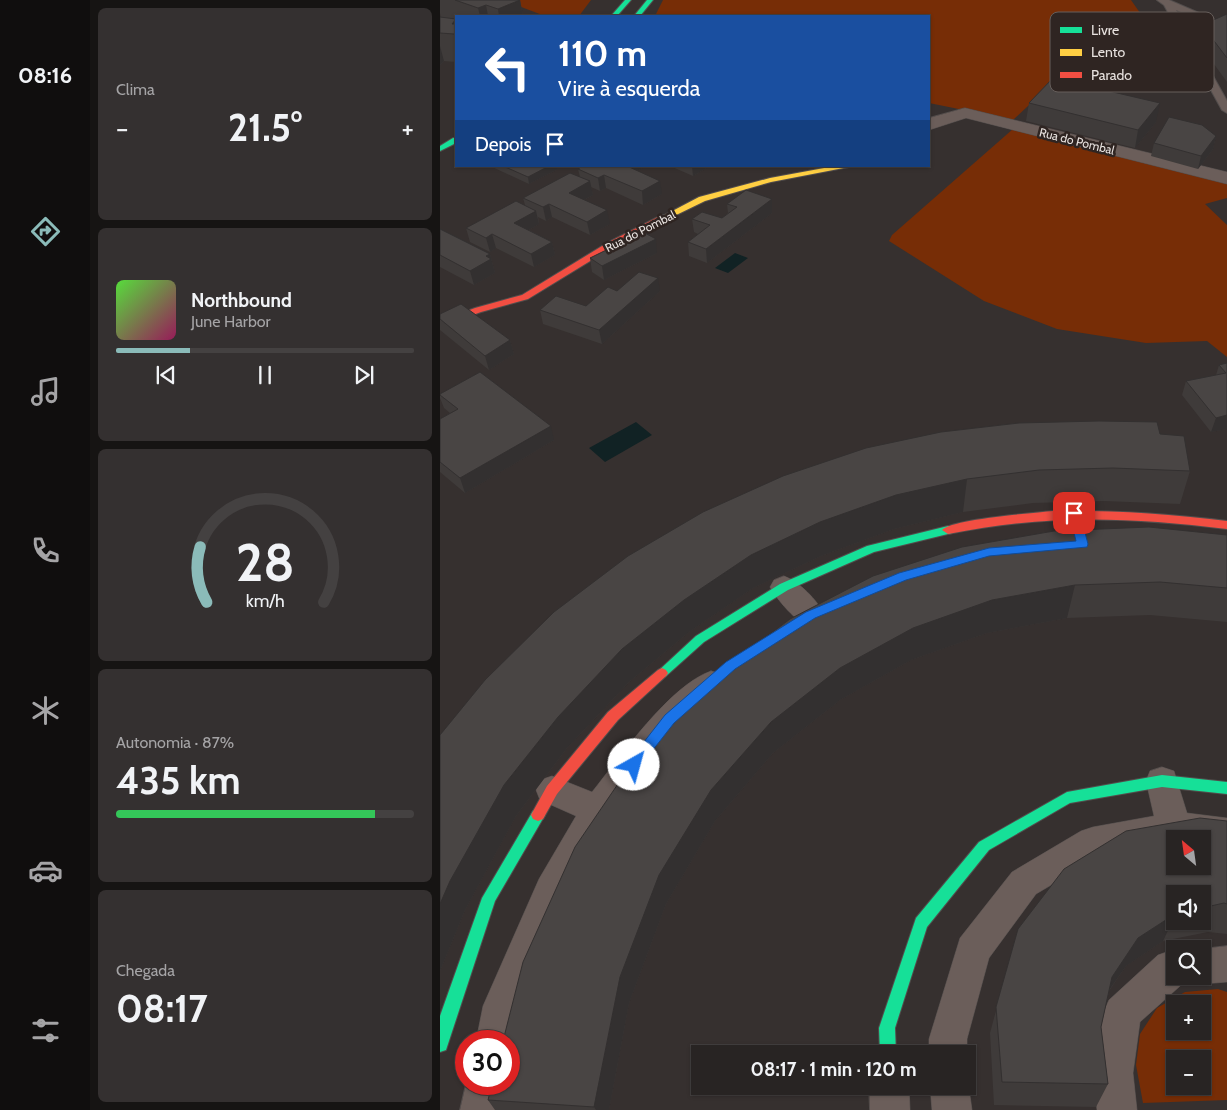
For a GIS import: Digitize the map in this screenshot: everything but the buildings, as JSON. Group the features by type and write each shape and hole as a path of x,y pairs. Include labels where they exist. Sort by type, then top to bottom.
{"main road":[{"path":"615,15 628,0"},
{"path":"638,15 650,0"},
{"path":"440,149 455,141"},
{"name":"Rua do Pombal","path":"440,324 478,310 525,297 610,246 702,199 770,180 844,167"},
{"path":"440,1044 447,1018 489,898 552,790 613,716 700,639 784,587 871,549 980,522 1074,513 1161,517 1227,525"},
{"path":"888,1045 887,1028 921,923 984,846 1067,798 1162,781 1227,788"}],"street":[{"name":"Rua do Pombal","path":"930,126 965,113 1227,178"},
{"path":"1074,513 1083,545"},
{"path":"784,587 799,623 838,603"},
{"path":"497,1030 502,1006 550,891 598,810 669,719 731,666"},
{"path":"1162,781 1174,827"},
{"path":"552,790 598,810"},
{"path":"948,1045 948,1039 973,950 1024,883 1093,842 1174,827 1227,834"},
{"path":"1211,965 1227,964"},
{"path":"1117,1110 1113,1073 1122,1013 1166,973"},
{"path":"480,1110 483,1095"},
{"path":"889,1095 890,1110"},
{"path":"951,1095 952,1110"}],"lane":[{"path":"1164,2 1188,12"},
{"path":"1214,23 1227,28"},
{"path":"1214,88 1227,110"}],"shaded area":[{"path":"503,0 591,0 580,15 542,15"},
{"path":"663,0 1131,0 1139,12 1050,12 1050,85 1013,120 930,103 930,15 656,15"},
{"path":"1013,129 1227,183 1227,198 1205,204 1227,225 1227,357 1207,341 1146,343 1057,329 984,301 889,241 892,235"},
{"path":"735,253 748,258 728,273 715,268"},
{"path":"636,422 652,435 605,462 589,448"},
{"path":"1218,989 1227,992 1227,1100 1143,1103 1136,1065 1140,1034 1157,1008 1166,1003 1166,1040 1211,1040 1211,995 1180,995 1185,992"}],"traffic: fast":[{"path":"615,15 628,0"},
{"path":"638,15 650,0"},
{"path":"440,149 455,141"},
{"path":"662,673 700,639 784,587 871,549 948,530"},
{"path":"888,1045 887,1028 921,923 984,846 1067,798 1162,781 1227,788"},
{"path":"440,1044 447,1018 489,898 538,815"}],"traffic: slow":[{"path":"665,217 702,199 770,180 844,167"}],"traffic: jam":[{"path":"440,324 478,310 525,297 610,245 665,217"},
{"path":"948,530 1018,518 1087,514 1157,517 1227,525"},
{"path":"538,815 552,790 613,716 662,673"}],"route":[{"path":"634,765 669,719 731,666 811,615 903,576 989,552 1083,544 1074,513"}]}
